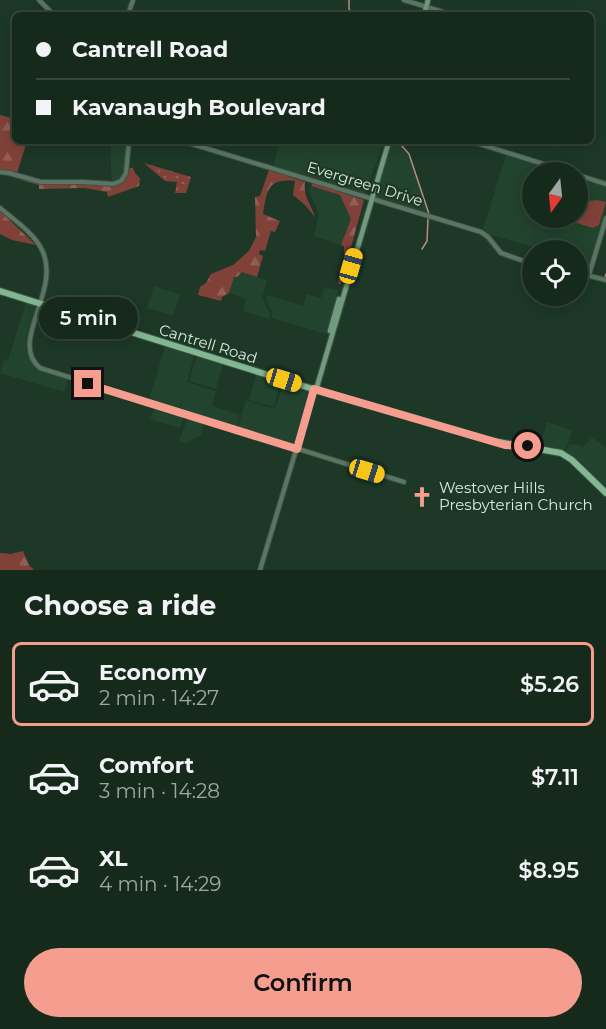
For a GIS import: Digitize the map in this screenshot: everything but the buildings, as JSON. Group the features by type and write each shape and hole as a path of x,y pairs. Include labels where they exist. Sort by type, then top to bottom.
{"main road":[{"path":"427,12 430,0"},
{"path":"314,389 387,144"},
{"name":"Cantrell Road","path":"0,291 314,389 505,445 532,447 561,453 572,460 588,479 606,493"}],"street":[{"path":"39,0 51,12"},
{"path":"404,0 444,12"},
{"path":"0,172 41,182 113,184 121,181 126,173 129,144"},
{"name":"Evergreen Drive","path":"192,144 481,232 503,254 522,261"},
{"path":"480,144 537,162"},
{"path":"304,178 309,185 315,182"},
{"path":"588,178 606,184"},
{"path":"0,208 33,237 44,254 48,274 28,346 32,359 40,368 404,482"},
{"path":"606,218 589,275 606,280"},
{"path":"261,570 314,389"}],"shaded area":[{"path":"111,144 127,144 125,171 122,177 112,182"},
{"path":"279,144 383,144 365,194 273,166"},
{"path":"390,144 402,144 425,200 428,214 375,197"},
{"path":"506,155 530,162 522,162 522,228 588,228 588,180 606,186 606,211 590,264 588,264 588,240 522,240 522,244 482,232"},
{"path":"311,186 340,195 348,209 351,219 341,245 314,236 319,213 309,192"},
{"path":"241,272 267,280 262,298 270,314 269,319 243,311 246,299 229,293 234,277"},
{"path":"154,286 180,294 173,316 147,308"},
{"path":"324,287 338,290 326,334 272,318 272,312 266,299 267,295 303,306 307,294 321,298"},
{"path":"26,302 38,307 26,347 29,357 41,370 68,379 64,392 0,373 4,359 8,360"},
{"path":"166,343 195,352 187,382 216,391 212,406 240,415 236,428 180,411 183,397 178,412 148,403"},
{"path":"197,355 223,364 216,389 189,381"},
{"path":"256,375 281,382 274,407 249,400"},
{"path":"286,383 312,391 297,449 237,430 246,400 275,409 281,390 284,390"},
{"path":"155,407 184,416 180,428 150,419"},
{"path":"188,417 205,422 201,435 186,443 179,441"},
{"path":"547,422 572,430 565,452 540,446"},
{"path":"592,437 606,448 606,493 565,455 569,445 575,444 583,447"}],"green space":[{"path":"0,115 12,118 12,144 26,144 17,173 0,170"},
{"path":"144,163 191,177 186,193 175,193 177,182 165,181"},
{"path":"130,168 133,168 140,178 139,186 108,197 107,192 85,188 39,189 39,185 20,180 48,184 84,183 109,186 119,184 125,179"},
{"path":"269,170 305,182 306,196 315,217 293,195 295,181 274,184 268,193 263,214 280,221 275,232 271,231 265,251 260,250 259,254 263,256 257,277 242,272 234,277 229,293 222,297 221,301 198,295 200,287 206,283 211,274 233,265 249,251 256,237 255,197 260,196"},
{"path":"313,183 364,200 341,284 338,284 344,263 344,246 341,245 351,219 340,195 311,186"},
{"path":"588,201 606,202 599,225 593,228 588,226"},
{"path":"0,211 36,245 12,240 0,234"},
{"path":"23,551 29,565 34,570 0,570 0,553 11,554"}],"waterway":[{"path":"349,0 351,12"},
{"path":"403,144 409,154 429,214"},
{"path":"422,249 427,241 428,219"}],"place":[{"name":"Westover Hills Presbyterian Church","path":"422,497"}],"route":[{"path":"88,384 297,449 314,389 505,445 528,446"}]}
